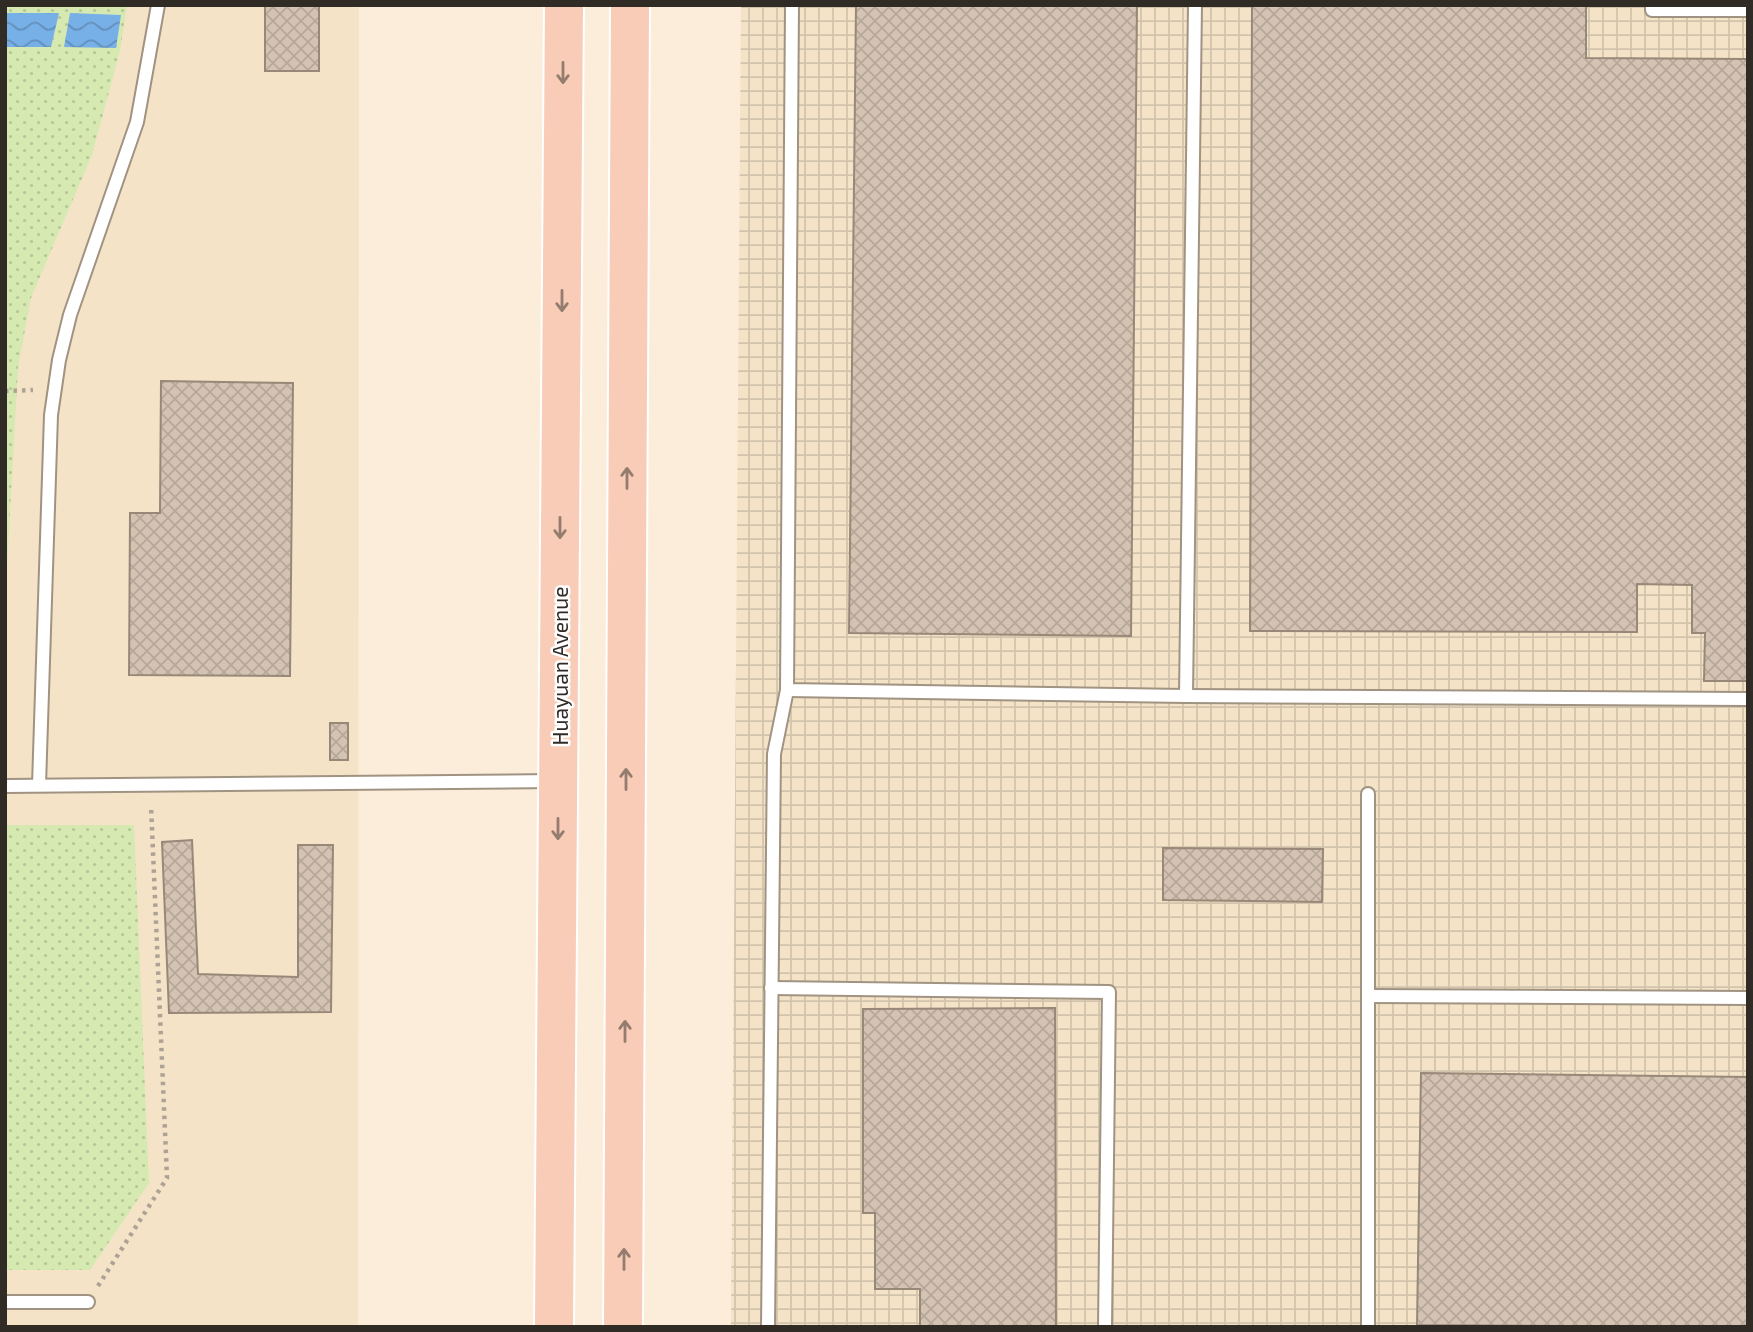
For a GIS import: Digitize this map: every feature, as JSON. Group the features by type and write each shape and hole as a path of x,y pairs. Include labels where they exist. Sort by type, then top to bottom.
{"main road":[{"name":"Huayuan Avenue","path":"554,1327 564,5"},
{"path":"623,1327 630,5"}],"lane":[{"path":"39,785 51,415 59,360 70,315 137,122 158,5"},
{"path":"768,1327 774,754 787,690 792,5"},
{"path":"1186,696 1195,5"},
{"path":"1652,5 1652,10 1748,10"},
{"path":"787,690 1186,696 1748,699"},
{"path":"5,786 559,781"},
{"path":"1368,794 1368,1327"},
{"path":"771,988 1109,992 1105,1327"},
{"path":"1368,996 1748,998"},
{"path":"5,1302 88,1302"}],"path":[{"path":"88,1302 167,1178 150,784"}],"shaded area":[{"path":"5,5 359,5 358,1327 5,1327"},
{"path":"741,5 1748,5 1748,1327 731,1327"}],"green space":[{"path":"5,5 127,5 120,51 92,155 31,298 18,368 5,604"},
{"path":"5,825 134,825 149,1183 90,1270 5,1270"}],"water":[{"path":"5,13 59,13 51,47 5,47"},
{"path":"70,13 121,15 116,48 64,47"}],"building":[{"path":"265,5 319,5 319,71 265,71"},
{"path":"856,5 1137,5 1131,636 849,633"},
{"path":"1252,5 1586,5 1586,58 1748,59 1748,681 1704,681 1705,633 1692,633 1692,585 1637,584 1637,632 1250,631"},
{"path":"161,381 293,383 290,676 129,675 130,513 160,513"},
{"path":"330,723 348,723 348,760 330,760"},
{"path":"192,840 198,974 298,977 298,845 333,845 331,1012 169,1013 162,842"},
{"path":"1163,848 1323,849 1322,902 1163,900"},
{"path":"1055,1008 1056,1327 920,1327 920,1289 875,1289 875,1213 863,1213 863,1009"},
{"path":"1421,1073 1748,1077 1748,1327 1417,1325"}]}
